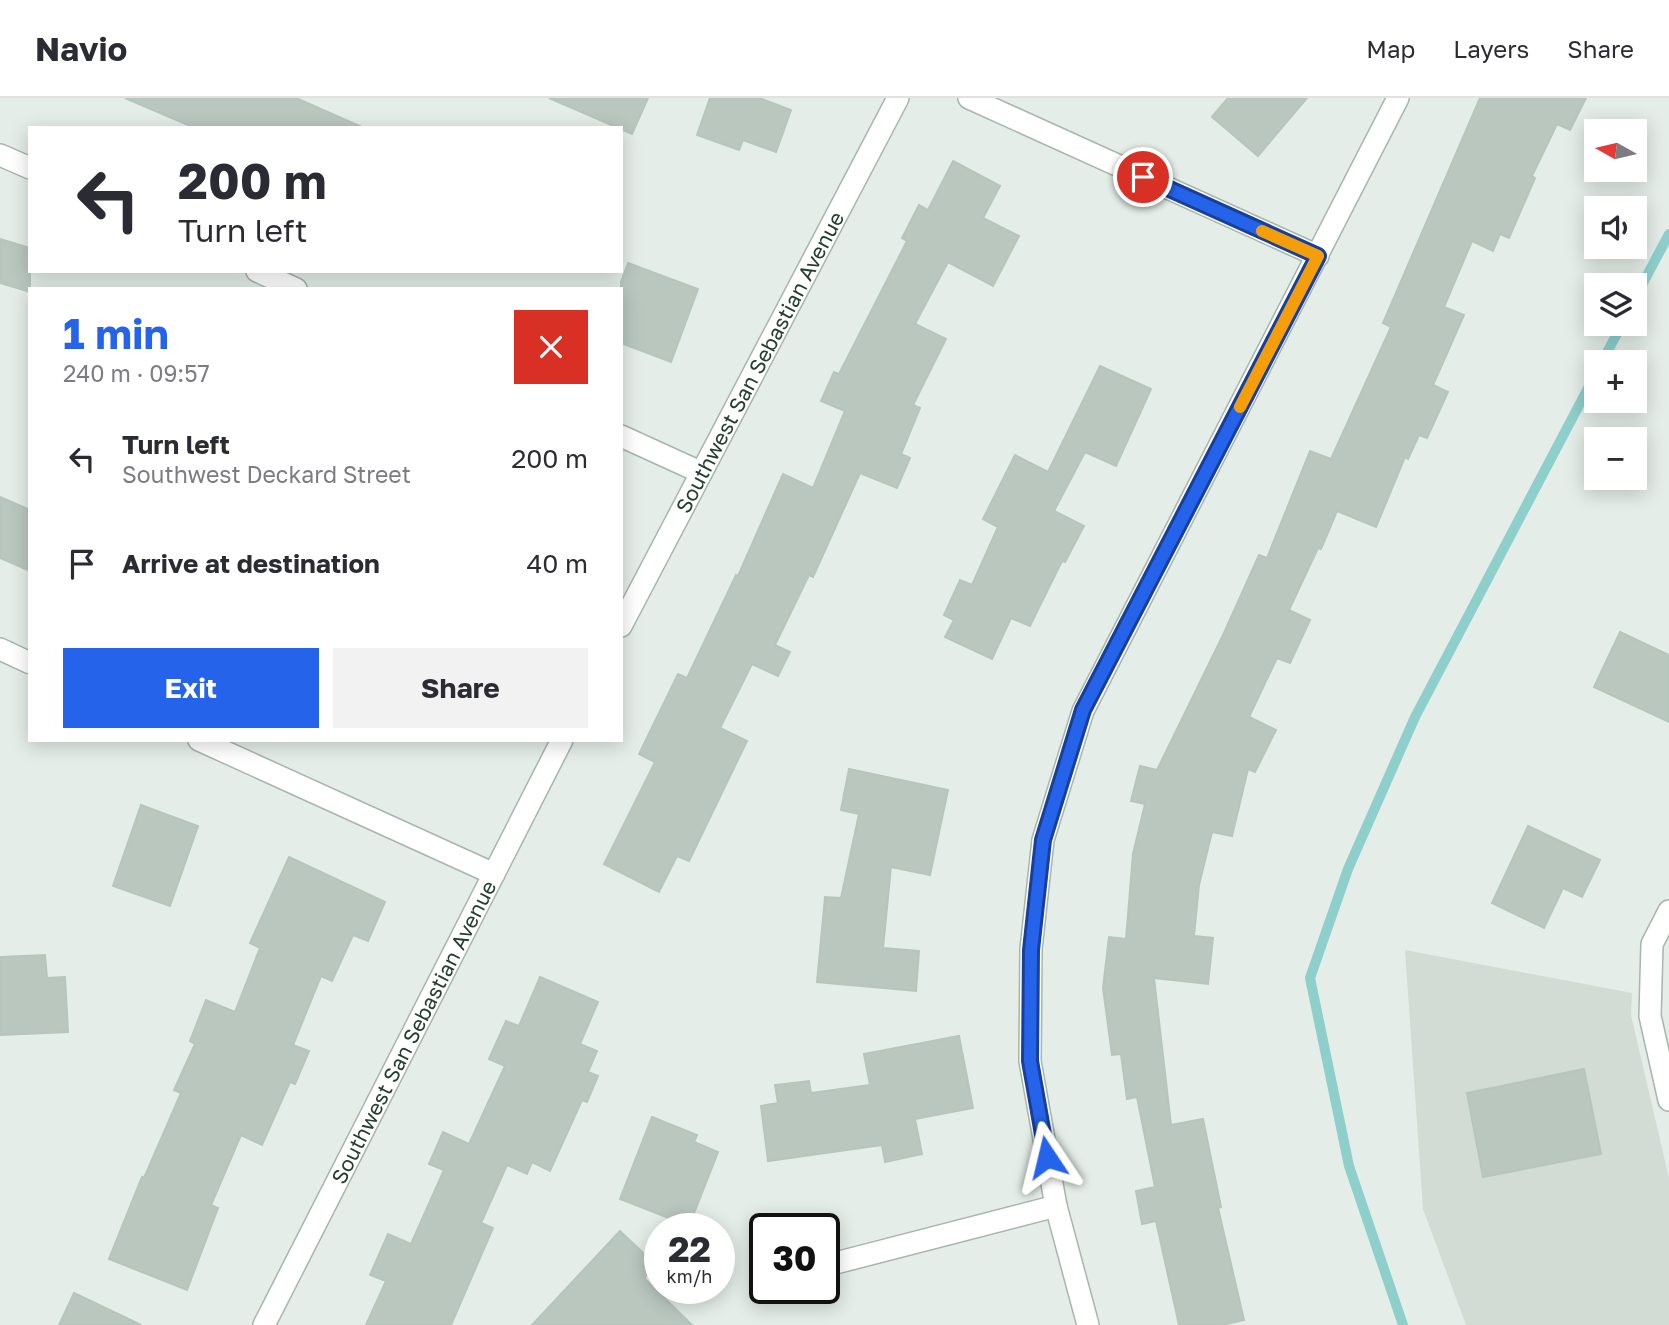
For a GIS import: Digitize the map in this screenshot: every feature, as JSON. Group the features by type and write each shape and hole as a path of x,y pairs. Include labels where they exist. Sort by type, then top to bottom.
{"street":[{"name":"Southwest San Sebastian Avenue","path":"623,622 898,98"},
{"path":"969,98 1318,256"},
{"path":"1088,1325 1056,1206 1030,1061 1031,950 1043,840 1083,710 1398,98"},
{"path":"0,155 28,167"},
{"path":"261,273 292,287"},
{"path":"623,437 700,472"},
{"path":"0,649 28,662"},
{"path":"203,742 494,874"},
{"name":"Southwest San Sebastian Avenue","path":"264,1325 561,742"},
{"path":"1669,911 1652,944 1650,1016 1669,1100"},
{"path":"840,1262 1056,1206"}],"shaded area":[{"path":"1405,950 1632,993 1631,1015 1669,1178 1669,1325 1466,1325 1423,1209"}],"building":[{"path":"125,98 296,98 359,126 190,126"},
{"path":"549,98 648,98 632,134 623,130 623,126 614,126"},
{"path":"710,98 759,98 791,110 776,152 743,140 739,150 697,135"},
{"path":"1228,98 1307,98 1258,156 1212,117"},
{"path":"1480,98 1586,98 1570,130 1557,124 1532,176 1535,178 1509,238 1500,234 1493,251 1472,241 1444,307 1464,315 1433,385 1448,392 1427,438 1419,435 1408,459 1405,457 1376,527 1337,511 1321,549 1318,548 1289,610 1310,620 1290,663 1277,658 1249,717 1276,730 1255,772 1248,769 1232,836 1212,832 1199,885 1194,936 1213,938 1208,984 1154,978 1171,1125 1203,1119 1221,1207 1218,1208 1244,1320 1222,1325 1179,1325 1156,1221 1142,1224 1136,1191 1155,1187 1137,1097 1127,1099 1121,1054 1112,1055 1103,988 1109,937 1126,939 1133,854 1145,804 1131,801 1140,766 1157,770 1259,555 1267,558 1310,451 1331,459 1391,327 1383,323"},
{"path":"953,161 1000,186 983,218 1019,236 993,286 948,262 915,324 946,339 913,405 920,408 901,454 910,458 897,488 860,473 813,577 809,575 775,645 790,652 778,676 752,664 720,728 747,741 689,861 677,856 659,892 604,864 655,762 639,754 678,674 687,678 736,575 738,576 783,474 813,488 845,411 821,401 834,372 839,374 907,241 902,238 919,205 928,210"},
{"path":"0,239 28,247 28,291 0,283"},
{"path":"628,263 698,289 671,362 623,344 621,282"},
{"path":"1100,366 1151,389 1116,466 1085,452 1054,511 1084,526 1065,562 1062,561 1030,626 1011,618 992,659 945,637 954,620 944,615 960,580 972,585 998,527 983,519 1015,455 1048,472"},
{"path":"0,497 28,509 28,570 0,558"},
{"path":"1620,632 1669,655 1669,722 1594,687"},
{"path":"849,769 948,790 930,875 891,867 883,948 919,951 916,991 817,982 825,897 841,898 859,814 841,810"},
{"path":"141,805 198,826 170,906 113,886"},
{"path":"1528,826 1600,860 1582,897 1563,888 1544,928 1492,903"},
{"path":"289,857 385,902 368,941 353,935 332,981 321,976 293,1045 309,1051 295,1084 290,1082 262,1145 241,1135 211,1205 218,1208 187,1290 109,1259 142,1177 144,1178 181,1093 174,1090 195,1044 190,1041 206,1000 235,1012 260,948 250,943"},
{"path":"45,955 47,978 65,977 68,1032 0,1035 0,957"},
{"path":"540,977 598,1002 580,1044 597,1051 588,1072 598,1076 587,1102 582,1100 550,1171 532,1162 527,1174 507,1165 481,1223 493,1228 451,1325 366,1325 386,1281 370,1275 388,1234 411,1244 444,1170 429,1164 443,1132 469,1144 505,1066 489,1059 506,1021 519,1026"},
{"path":"959,1036 973,1108 915,1119 922,1154 885,1162 882,1145 768,1161 761,1106 778,1103 775,1085 809,1081 811,1093 870,1085 864,1054"},
{"path":"1584,1069 1601,1154 1483,1177 1467,1093"},
{"path":"652,1117 697,1135 694,1142 718,1152 694,1213 656,1213 620,1199"},
{"path":"620,1231 644,1254 644,1304 671,1304 692,1325 532,1325"},
{"path":"74,1293 141,1325 59,1325"}],"waterway":[{"path":"1647,275 1669,234"},
{"path":"1608,350 1616,336"},
{"path":"1403,1325 1349,1166 1310,978 1348,869 1415,717 1584,396"}],"slow traffic":[{"path":"1240,407 1318,256 1262,231"}],"route":[{"path":"1047,1157 1030,1061 1031,950 1043,840 1063,771 1083,710 1318,256 1143,177"}]}
